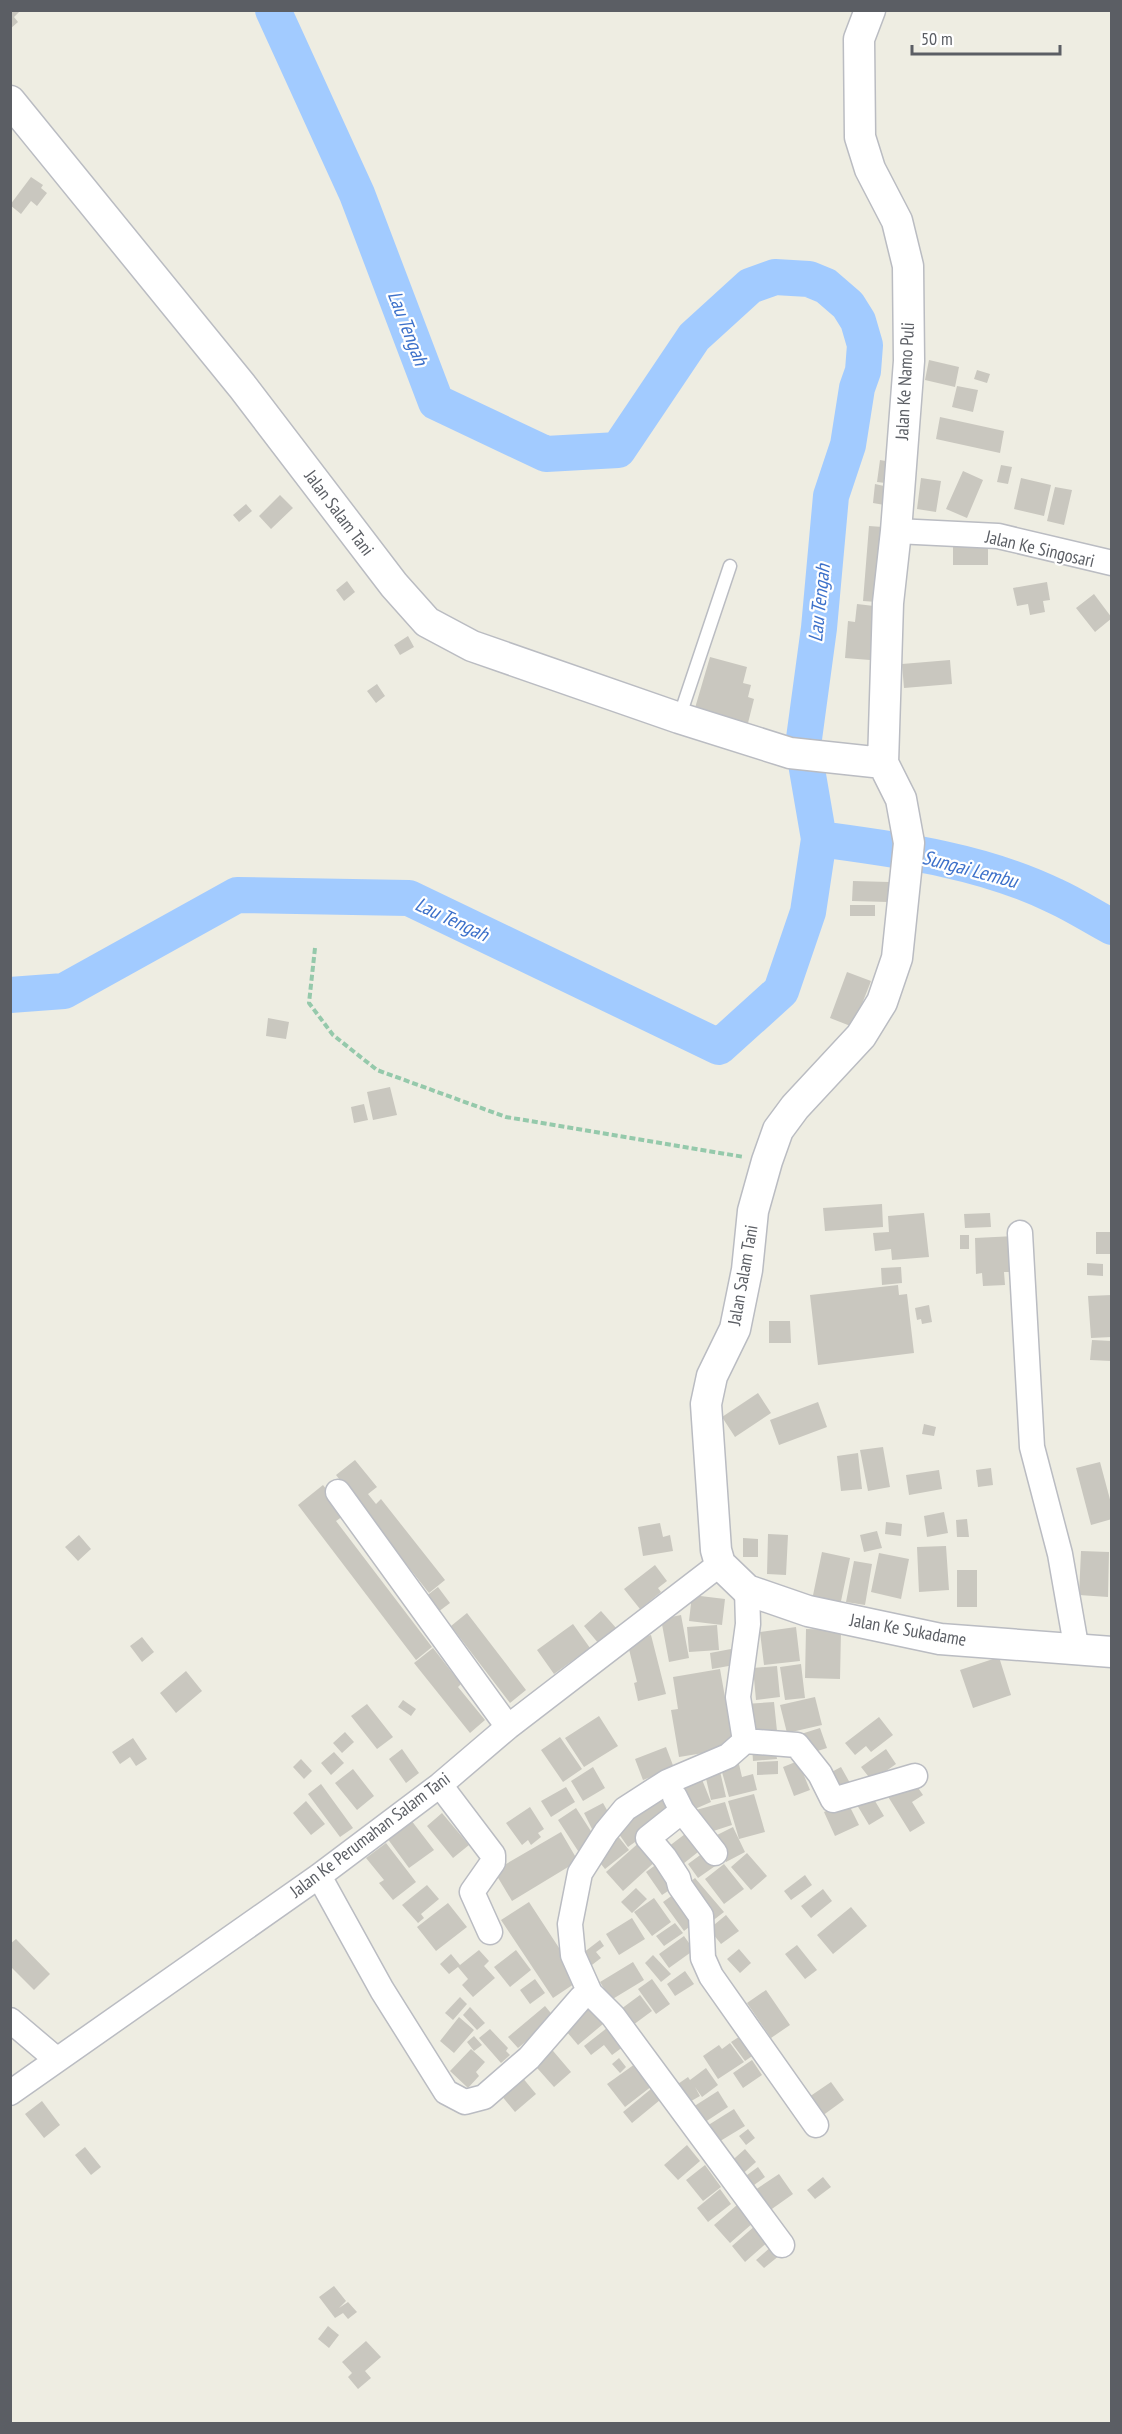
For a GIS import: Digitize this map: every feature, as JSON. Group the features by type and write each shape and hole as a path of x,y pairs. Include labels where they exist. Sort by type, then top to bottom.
{"street":[{"name":"Jalan Ke Namo Puli","path":"870,10 859,39 860,137 870,169 897,221 908,266 909,361 896,531 870,762"},
{"name":"Jalan Salam Tani","path":"10,101 242,386 394,585 427,622 472,646 679,718 790,753 870,762 902,800 909,843 897,958 882,1002 861,1035 795,1107 778,1130 753,1211 747,1270 735,1329 712,1376 706,1404 716,1550 720,1564"},
{"name":"Jalan Ke Singosari","path":"896,531 998,536 1112,563"},
{"path":"1020,1233 1032,1447 1060,1554 1077,1651"},
{"path":"338,1492 508,1727"},
{"name":"Jalan Ke Sukadame","path":"720,1564 747,1590 808,1611 940,1639 1112,1652"},
{"name":"Jalan Ke Perumahan Salam Tani","path":"10,2093 319,1875 440,1785 508,1727 720,1564"},
{"path":"745,1741 738,1697 748,1624 747,1590"},
{"path":"782,2245 613,2016 590,1993 573,1955 570,1924 580,1873 606,1832 625,1809 668,1782 728,1756 745,1741 797,1745 820,1774 833,1800 915,1776"},
{"path":"668,1782 682,1811 715,1853"},
{"path":"440,1785 493,1855 493,1862 472,1892 490,1932"},
{"path":"682,1811 648,1838 665,1858 678,1878 680,1886 701,1916 704,1958 711,1976 816,2125"},
{"path":"319,1875 382,1990 446,2092 465,2102 484,2097 529,2058 582,1998 590,1993"},
{"path":"10,2020 56,2059"}],"lane":[{"path":"679,718 730,566"}],"path":[{"path":"315,948 309,1004 333,1035 377,1070 506,1117 767,1161"}],"building":[{"path":"10,10 21,10 14,17 18,22 10,29"},
{"path":"31,177 43,185 41,188 47,193 37,206 31,201 21,214 10,205"},
{"path":"929,360 959,367 955,387 925,380"},
{"path":"977,370 990,374 987,383 974,379"},
{"path":"957,386 978,390 973,412 952,407"},
{"path":"940,417 1004,431 1000,453 936,439"},
{"path":"880,460 897,463 894,484 877,482"},
{"path":"1001,465 1012,467 1008,484 997,482"},
{"path":"963,471 983,480 967,518 946,509"},
{"path":"921,478 941,481 936,512 917,509"},
{"path":"1021,478 1051,485 1044,516 1014,509"},
{"path":"875,484 893,488 890,506 873,503"},
{"path":"1055,487 1072,490 1064,525 1047,521"},
{"path":"280,495 293,508 271,529 259,516"},
{"path":"246,504 252,511 239,522 233,515"},
{"path":"869,526 883,527 877,602 863,601"},
{"path":"953,540 988,540 988,565 953,565"},
{"path":"347,581 355,592 344,601 336,590"},
{"path":"1047,582 1050,600 1043,601 1045,612 1030,615 1028,604 1017,606 1013,588"},
{"path":"1094,594 1112,618 1095,632 1076,608"},
{"path":"857,604 874,606 870,660 845,658 848,621 855,622"},
{"path":"408,636 414,647 400,655 394,645"},
{"path":"710,657 747,667 743,683 751,685 748,697 754,699 748,723 695,708"},
{"path":"950,660 952,684 904,688 902,664"},
{"path":"377,684 385,696 376,703 367,691"},
{"path":"853,881 889,882 888,902 852,901"},
{"path":"850,905 875,905 875,916 850,916"},
{"path":"847,972 871,981 853,1027 830,1018"},
{"path":"268,1018 289,1022 286,1039 266,1036"},
{"path":"390,1087 397,1115 373,1120 367,1092"},
{"path":"364,1104 368,1120 354,1123 351,1107"},
{"path":"882,1204 883,1227 825,1231 823,1208"},
{"path":"924,1213 929,1257 892,1260 891,1249 875,1251 873,1233 889,1232 888,1216"},
{"path":"990,1213 991,1227 965,1228 964,1214"},
{"path":"1096,1232 1112,1232 1112,1254 1096,1254"},
{"path":"960,1235 969,1235 969,1249 960,1249"},
{"path":"1015,1236 1017,1272 1004,1272 1005,1285 983,1286 982,1273 976,1274 975,1238"},
{"path":"1087,1263 1103,1264 1103,1276 1087,1275"},
{"path":"901,1267 902,1283 882,1285 881,1268"},
{"path":"898,1285 899,1295 907,1294 914,1353 818,1365 810,1295"},
{"path":"1112,1295 1112,1337 1091,1338 1088,1296"},
{"path":"929,1305 932,1322 922,1324 921,1319 917,1320 915,1308"},
{"path":"769,1321 790,1321 791,1343 769,1343"},
{"path":"1092,1340 1112,1341 1112,1361 1090,1360"},
{"path":"758,1393 771,1413 735,1437 722,1417"},
{"path":"818,1402 827,1427 779,1445 770,1420"},
{"path":"924,1424 936,1427 934,1436 922,1434"},
{"path":"883,1447 890,1487 868,1491 860,1450"},
{"path":"858,1453 862,1489 841,1491 837,1456"},
{"path":"355,1460 377,1487 368,1494 376,1504 381,1499 445,1580 429,1593 336,1475"},
{"path":"1100,1462 1112,1507 1112,1519 1091,1525 1076,1468"},
{"path":"991,1468 993,1485 978,1487 976,1470"},
{"path":"939,1470 942,1489 909,1495 906,1475"},
{"path":"323,1485 346,1514 336,1521 432,1647 416,1660 298,1505"},
{"path":"944,1512 948,1533 927,1537 924,1516"},
{"path":"967,1519 969,1537 957,1537 956,1520"},
{"path":"886,1522 902,1524 901,1536 885,1534"},
{"path":"660,1523 663,1537 670,1535 673,1551 643,1556 638,1527"},
{"path":"877,1531 882,1548 864,1552 860,1535"},
{"path":"768,1534 788,1535 786,1575 767,1574"},
{"path":"79,1535 91,1549 78,1561 65,1547"},
{"path":"743,1538 758,1539 758,1557 743,1557"},
{"path":"946,1546 949,1590 919,1592 917,1547"},
{"path":"1081,1551 1109,1552 1108,1597 1079,1595"},
{"path":"822,1552 850,1558 840,1606 812,1600"},
{"path":"879,1553 909,1559 901,1599 871,1592"},
{"path":"854,1561 872,1564 865,1605 846,1602"},
{"path":"655,1565 667,1581 658,1588 661,1592 640,1609 624,1589"},
{"path":"957,1570 977,1570 977,1607 957,1607"},
{"path":"438,1587 450,1603 438,1612 425,1597"},
{"path":"692,1595 725,1599 722,1625 689,1621"},
{"path":"601,1611 617,1629 599,1644 584,1626"},
{"path":"467,1613 526,1690 510,1703 451,1626"},
{"path":"681,1615 689,1658 669,1662 661,1619"},
{"path":"573,1624 590,1648 554,1674 537,1650"},
{"path":"717,1625 719,1650 689,1652 687,1627"},
{"path":"796,1627 800,1661 764,1665 760,1632"},
{"path":"806,1629 841,1630 840,1679 805,1678"},
{"path":"651,1635 666,1694 638,1701 634,1683 637,1682 627,1641"},
{"path":"142,1637 154,1652 142,1662 130,1646"},
{"path":"433,1648 461,1684 458,1687 485,1720 470,1733 414,1663"},
{"path":"731,1649 734,1665 712,1669 710,1653"},
{"path":"999,1657 1011,1695 973,1708 960,1670"},
{"path":"801,1664 805,1698 785,1700 780,1667"},
{"path":"777,1666 780,1697 756,1700 753,1668"},
{"path":"720,1669 734,1748 679,1757 671,1710 678,1709 673,1677"},
{"path":"186,1671 202,1691 176,1713 160,1693"},
{"path":"815,1697 822,1725 787,1733 780,1705"},
{"path":"403,1700 416,1709 411,1716 398,1707"},
{"path":"774,1702 777,1731 748,1734 745,1704"},
{"path":"367,1704 393,1737 377,1749 351,1716"},
{"path":"599,1716 618,1746 584,1767 565,1738"},
{"path":"879,1717 893,1735 871,1752 866,1746 855,1755 845,1743"},
{"path":"820,1728 827,1748 808,1754 801,1734"},
{"path":"345,1732 354,1742 342,1753 333,1743"},
{"path":"560,1737 582,1769 563,1782 541,1750"},
{"path":"133,1738 147,1759 136,1766 130,1757 120,1764 112,1752"},
{"path":"775,1744 777,1759 753,1761 752,1746"},
{"path":"666,1747 674,1768 643,1780 635,1759"},
{"path":"402,1749 419,1773 406,1783 389,1759"},
{"path":"886,1749 896,1764 872,1781 861,1767"},
{"path":"334,1752 344,1763 331,1775 321,1763"},
{"path":"301,1759 312,1771 304,1779 293,1767"},
{"path":"738,1760 742,1777 753,1774 757,1790 729,1797 720,1765"},
{"path":"778,1761 778,1774 757,1775 757,1762"},
{"path":"798,1761 810,1790 794,1796 783,1767"},
{"path":"593,1767 605,1788 583,1801 571,1781"},
{"path":"719,1767 726,1797 711,1800 704,1770"},
{"path":"841,1767 850,1783 834,1791 826,1775"},
{"path":"353,1769 374,1796 357,1810 335,1783"},
{"path":"699,1772 711,1802 688,1812 675,1782"},
{"path":"912,1779 923,1795 912,1802 925,1823 910,1832 887,1795"},
{"path":"321,1784 353,1828 340,1837 308,1794"},
{"path":"566,1787 575,1802 551,1817 541,1801"},
{"path":"663,1792 677,1812 628,1847 614,1827"},
{"path":"754,1794 765,1832 739,1839 728,1801"},
{"path":"872,1796 884,1816 869,1825 857,1805"},
{"path":"306,1801 325,1824 311,1835 293,1813"},
{"path":"847,1801 859,1825 835,1836 824,1812"},
{"path":"725,1802 732,1825 704,1834 696,1810"},
{"path":"603,1803 612,1819 592,1829 584,1813"},
{"path":"530,1807 544,1829 538,1833 541,1837 531,1845 528,1840 522,1845 506,1823"},
{"path":"576,1808 598,1842 580,1854 558,1820"},
{"path":"442,1813 469,1845 453,1858 427,1826"},
{"path":"411,1820 434,1850 409,1868 387,1838"},
{"path":"733,1827 745,1852 726,1862 713,1837"},
{"path":"689,1831 703,1848 678,1868 664,1850"},
{"path":"561,1832 578,1861 512,1901 494,1871"},
{"path":"617,1835 629,1850 605,1869 593,1854"},
{"path":"642,1840 658,1859 623,1891 606,1872"},
{"path":"386,1843 416,1882 393,1900 379,1883 384,1880 366,1858"},
{"path":"707,1850 718,1864 698,1878 688,1864"},
{"path":"747,1853 767,1876 751,1890 731,1867"},
{"path":"661,1861 677,1885 662,1895 646,1872"},
{"path":"724,1864 744,1889 724,1904 705,1879"},
{"path":"805,1875 812,1885 791,1900 784,1891"},
{"path":"695,1878 724,1912 711,1922 682,1888"},
{"path":"427,1885 439,1899 421,1914 424,1918 418,1923 402,1905"},
{"path":"636,1888 647,1899 632,1913 621,1902"},
{"path":"823,1889 832,1901 811,1918 801,1906"},
{"path":"677,1892 698,1920 684,1931 663,1902"},
{"path":"654,1898 671,1922 652,1936 634,1912"},
{"path":"529,1902 580,1980 553,1998 501,1920"},
{"path":"448,1903 467,1927 436,1951 417,1927"},
{"path":"851,1907 867,1926 833,1954 817,1935"},
{"path":"726,1915 739,1931 721,1944 709,1929"},
{"path":"632,1918 645,1939 619,1955 606,1934"},
{"path":"675,1923 683,1933 664,1946 656,1936"},
{"path":"684,1936 694,1950 669,1968 659,1954"},
{"path":"16,1939 50,1974 34,1990 10,1966 10,1944"},
{"path":"600,1940 604,1946 596,1952 601,1958 588,1968 579,1956"},
{"path":"797,1945 817,1970 805,1979 785,1954"},
{"path":"739,1949 751,1963 740,1973 727,1959"},
{"path":"479,1950 489,1961 484,1966 495,1978 473,1997 462,1985 468,1979 458,1967 449,1974 440,1964 451,1954 460,1965"},
{"path":"516,1950 531,1970 510,1987 494,1967"},
{"path":"653,1955 671,1974 661,1982 645,1963"},
{"path":"633,1962 644,1980 611,2000 600,1982"},
{"path":"685,1971 694,1984 675,1996 667,1984"},
{"path":"535,1979 545,1993 530,2004 520,1990"},
{"path":"652,1979 670,2004 656,2014 638,1989"},
{"path":"766,1990 790,2025 771,2038 747,2003"},
{"path":"640,1995 652,2011 633,2025 621,2009"},
{"path":"460,1997 467,2004 453,2020 445,2013"},
{"path":"592,1999 609,2019 578,2045 561,2025"},
{"path":"545,2006 555,2018 518,2048 508,2037"},
{"path":"470,2007 485,2023 477,2030 463,2015"},
{"path":"459,2017 474,2030 454,2053 440,2041"},
{"path":"612,2024 627,2044 612,2055 604,2045 591,2055 584,2046"},
{"path":"490,2029 508,2048 506,2051 510,2055 501,2063 479,2038"},
{"path":"745,2033 758,2052 745,2061 731,2042"},
{"path":"474,2036 482,2045 474,2051 467,2042"},
{"path":"730,2043 744,2062 718,2079 703,2056 719,2045 722,2049"},
{"path":"548,2045 571,2072 554,2087 530,2060"},
{"path":"471,2049 485,2062 476,2072 479,2076 468,2088 450,2071"},
{"path":"619,2058 626,2067 620,2073 612,2064"},
{"path":"752,2060 762,2075 743,2088 733,2073"},
{"path":"635,2064 652,2086 625,2107 607,2084"},
{"path":"706,2068 718,2085 702,2097 695,2087 700,2096 686,2104 675,2086 688,2077 690,2080"},
{"path":"517,2071 536,2094 515,2112 496,2089"},
{"path":"831,2082 844,2100 822,2116 809,2097"},
{"path":"651,2089 660,2100 632,2123 623,2112"},
{"path":"718,2091 728,2107 696,2128 685,2112"},
{"path":"42,2101 60,2125 44,2138 25,2114"},
{"path":"734,2109 745,2126 712,2146 702,2129"},
{"path":"748,2129 755,2138 746,2145 739,2136"},
{"path":"687,2145 700,2161 678,2180 664,2165"},
{"path":"85,2147 101,2167 91,2175 75,2155"},
{"path":"745,2149 756,2162 738,2178 727,2165"},
{"path":"705,2165 721,2187 703,2201 686,2180"},
{"path":"758,2167 765,2177 750,2188 743,2178"},
{"path":"779,2174 793,2194 769,2211 755,2190"},
{"path":"823,2177 831,2187 815,2199 807,2190"},
{"path":"720,2189 731,2204 708,2222 697,2208"},
{"path":"737,2205 753,2223 730,2243 714,2225"},
{"path":"756,2225 770,2240 745,2262 732,2246"},
{"path":"772,2246 780,2255 764,2268 756,2260"},
{"path":"334,2286 346,2301 339,2308 348,2302 357,2312 348,2319 343,2313 335,2318 319,2297"},
{"path":"328,2326 339,2335 329,2348 318,2339"},
{"path":"366,2341 381,2357 365,2371 371,2378 358,2389 348,2377 352,2373 342,2362"}],"waterway":[{"name":"Lau Tengah","path":"10,995 64,991 237,895 409,898 719,1047 781,991 808,912 819,839 803,746 819,628 831,496 848,445 857,388 863,371 865,345 858,321 848,305 826,286 809,279 775,277 750,286 694,337 618,450 546,454 436,402 357,194 273,10"},
{"name":"Sungai Lembu","path":"819,839 910,852 998,873 1070,903 1112,927"}]}
